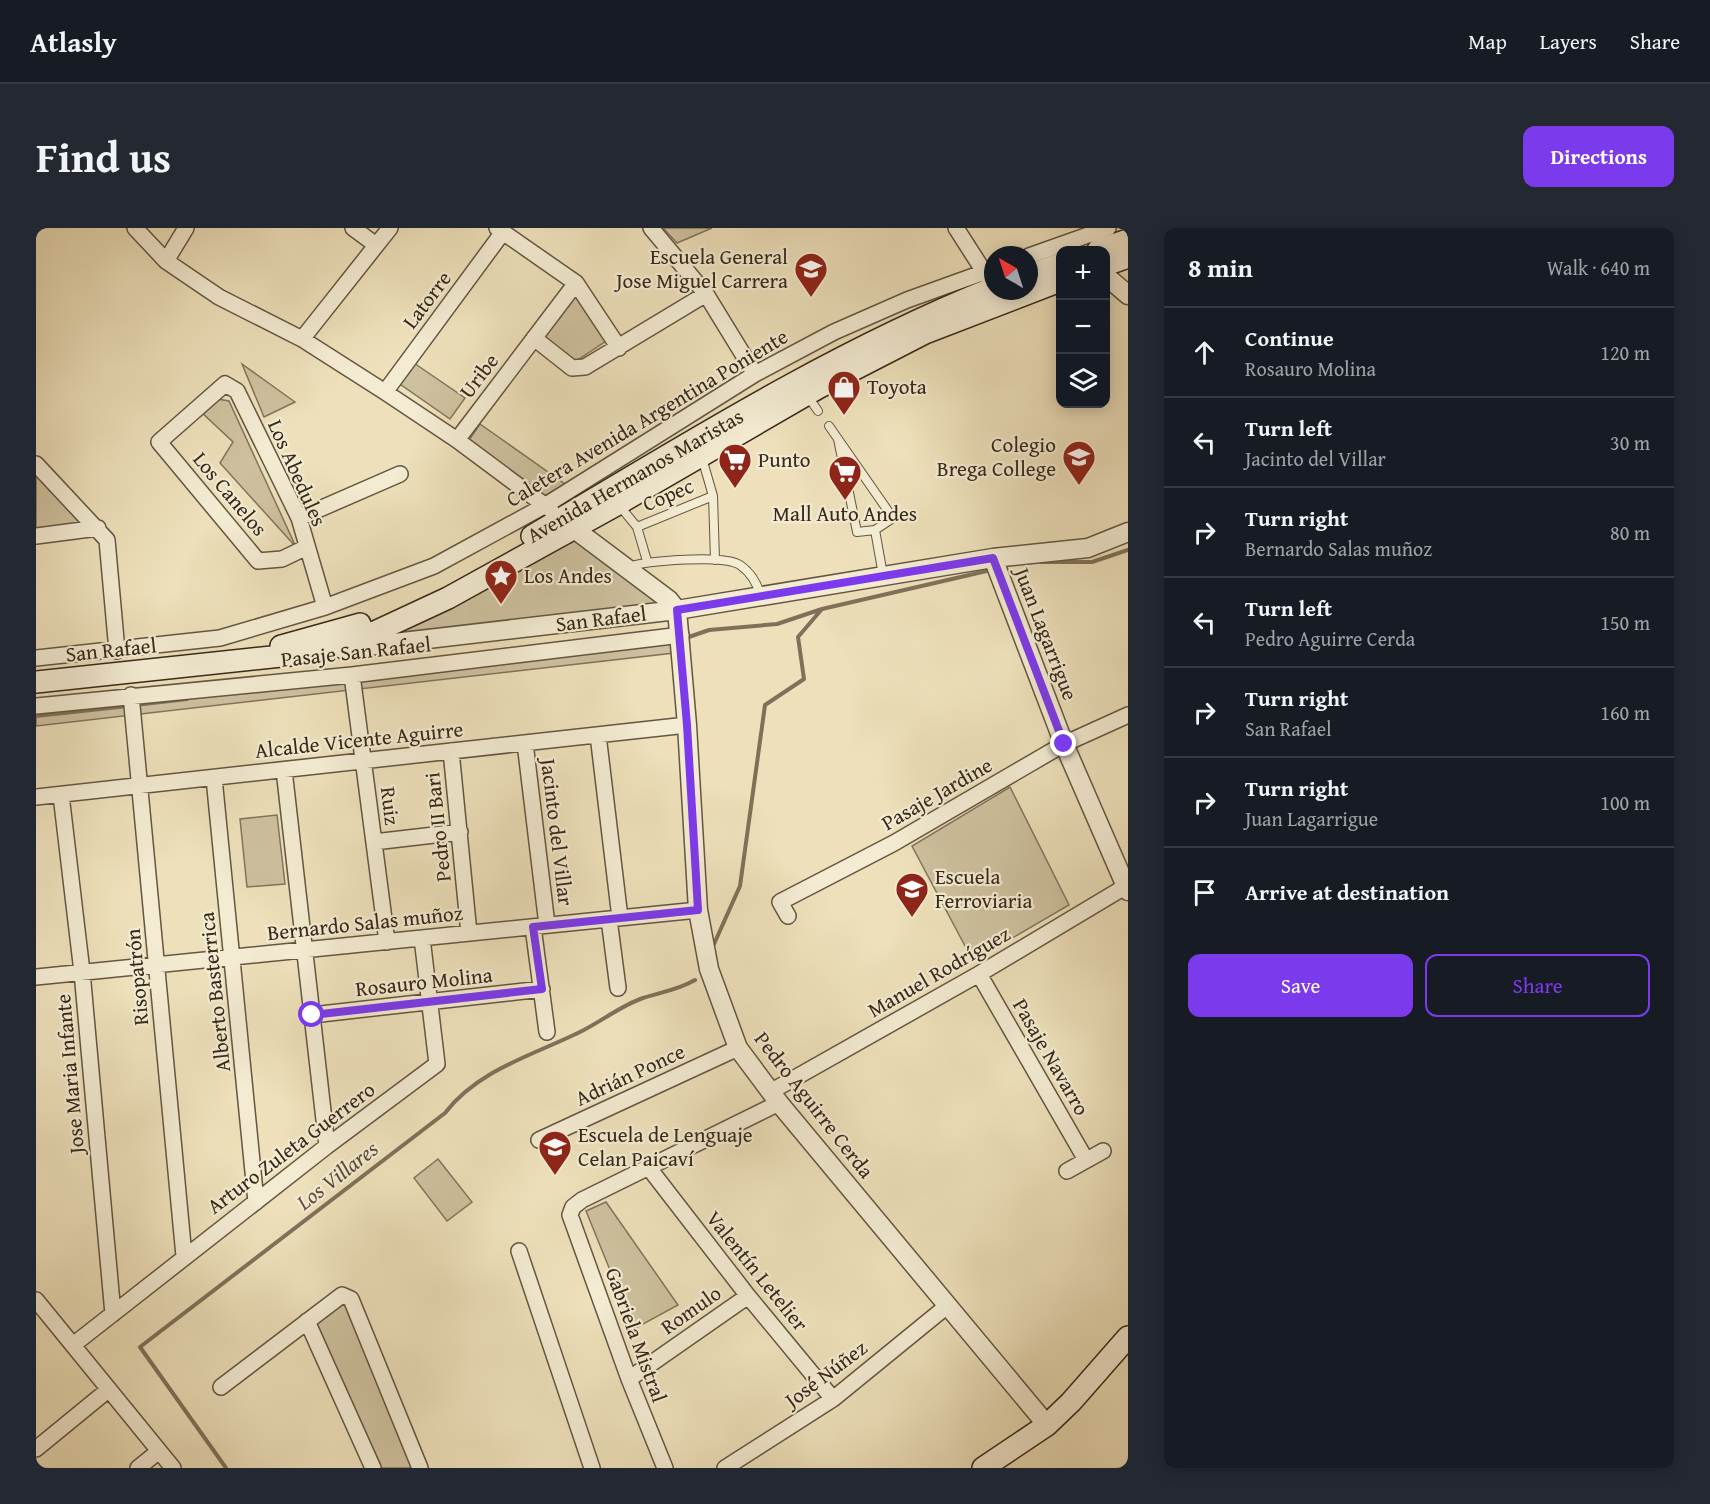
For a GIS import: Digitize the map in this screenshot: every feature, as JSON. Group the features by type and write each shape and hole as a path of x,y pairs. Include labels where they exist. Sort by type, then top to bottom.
{"main road":[{"path":"1110,246 1128,240"},
{"path":"1110,264 1128,257"},
{"path":"1038,272 1056,265"},
{"name":"Avenida Hermanos Maristas","path":"226,662 371,621 442,591 560,517 810,374 984,283"},
{"name":"Avenida Hermanos Maristas","path":"226,662 320,652 377,631 448,598 560,517 618,504 701,454 812,403 925,333 1056,283"},
{"name":"San Rafael","path":"36,682 226,662"},
{"path":"983,1468 1047,1425 1071,1402 1128,1337"}],"street":[{"path":"135,228 166,261 219,297 302,339 457,440 669,600 677,610"},
{"path":"166,261 186,228"},
{"path":"353,228 376,245"},
{"path":"302,339 390,228"},
{"path":"651,228 706,294 755,374"},
{"path":"956,228 984,269"},
{"path":"1038,253 1108,228"},
{"path":"500,230 576,283 619,348"},
{"name":"Latorre","path":"385,392 500,230"},
{"path":"1110,279 1128,295"},
{"name":"Caletera Avenida Argentina Poniente","path":"326,607 560,517 755,374 834,332 908,300 984,281"},
{"name":"Uribe","path":"457,440 576,283"},
{"path":"534,338 572,368 585,367 706,294"},
{"name":"Los Abedules","path":"159,442 225,384 237,391 299,519 326,607"},
{"name":"Los Canelos","path":"159,442 258,561 282,559 307,547"},
{"path":"36,464 107,540 117,651"},
{"path":"299,519 400,474"},
{"path":"36,536 98,528"},
{"name":"San Rafael","path":"320,652 677,610 993,558 1088,548 1128,532"},
{"name":"Juan Lagarrigue","path":"993,558 1064,744 1127,888"},
{"name":"San Rafael","path":"36,658 220,638 326,607"},
{"name":"Pedro Aguirre Cerda","path":"677,610 681,635 698,910 709,969 738,1048 775,1098 1047,1425"},
{"name":"Pasaje San Rafael","path":"36,706 352,675 681,635"},
{"name":"Ruiz","path":"352,675 387,942"},
{"name":"Risopatrón","path":"131,695 184,1256"},
{"name":"Pasaje Jardine","path":"788,916 780,902 894,843 1064,744 1128,715"},
{"name":"Alcalde Vicente Aguirre","path":"36,797 687,725"},
{"path":"598,735 618,988"},
{"name":"Jacinto del Villar","path":"525,743 547,1032"},
{"name":"Pedro II Bari","path":"451,751 469,933"},
{"path":"284,770 327,1146"},
{"name":"Alberto Basterrica","path":"214,778 234,957 256,1202"},
{"name":"Jose Maria Infante","path":"61,795 82,972 113,1314"},
{"path":"374,842 460,832"},
{"name":"Manuel Rodríguez","path":"570,1215 573,1207 582,1200 649,1168 775,1098 979,974 1127,888"},
{"name":"Bernardo Salas muñoz","path":"36,977 698,910"},
{"name":"Arturo Zuleta Guerrero","path":"73,1345 184,1256 437,1064 422,938"},
{"name":"Pasaje Navarro","path":"979,974 1086,1160"},
{"name":"Rosauro Molina","path":"312,1015 542,989"},
{"name":"Adrián Ponce","path":"539,1140 738,1048"},
{"path":"1067,1171 1103,1151"},
{"name":"Valentín Letelier","path":"649,1168 748,1296 833,1399"},
{"name":"Gabriela Mistral","path":"570,1215 629,1379 665,1468"},
{"path":"519,1251 592,1468"},
{"path":"221,1387 342,1294 351,1299 420,1468"},
{"name":"Romulo","path":"629,1379 748,1296"},
{"path":"36,1300 172,1468"},
{"name":"José Núñez","path":"725,1468 833,1399 947,1306"},
{"path":"308,1321 373,1468"},
{"path":"36,1449 108,1390"},
{"path":"138,1468 159,1451"}],"lane":[{"path":"829,426 893,518 875,530 857,532 838,440"},
{"name":"Copec","path":"701,454 713,496 715,560"},
{"name":"Copec","path":"637,527 713,496"},
{"name":"Copec","path":"618,504 637,527 647,561"},
{"path":"875,530 883,575"},
{"path":"625,567 647,561 715,560 738,563 757,582 760,597"}],"shaded area":[{"path":"663,228 712,228 677,243"},
{"path":"576,291 606,341 576,361 543,336"},
{"path":"411,361 465,398 450,419 397,382"},
{"path":"242,364 295,402 264,417"},
{"path":"212,398 229,401 296,547 220,463 233,442 200,411"},
{"path":"480,424 565,484 543,497 467,443"},
{"path":"36,473 86,524 36,529"},
{"path":"576,537 666,604 380,639"},
{"path":"673,643 674,653 36,726 36,716"},
{"path":"1010,787 1069,905 973,961 912,846"},
{"path":"277,815 285,884 247,887 240,819"},
{"path":"438,1159 472,1202 447,1221 414,1178"},
{"path":"606,1202 678,1305 634,1329 586,1211"},
{"path":"340,1302 346,1302 413,1468 376,1468 314,1322"}],"waterway":[{"path":"1041,562 1092,562 1128,550"},
{"path":"714,944 740,886 765,705 804,679 798,637 822,609 991,570"},
{"path":"686,638 709,630 777,624 822,609"},
{"path":"135,705 187,699"},
{"path":"36,716 128,706"},
{"name":"Los Villares","path":"226,1468 140,1347 445,1113 474,1085 508,1064 582,1031 635,1001 676,989 695,980"}],"place":[{"name":"Escuela General Jose Miguel Carrera","path":"811,298"},
{"name":"Toyota","path":"844,416"},
{"name":"Colegio Brega College","path":"1079,486"},
{"name":"Punto","path":"735,489"},
{"name":"Mall Auto Andes","path":"845,501"},
{"name":"Los Andes","path":"501,605"},
{"name":"Escuela Ferroviaria","path":"912,918"},
{"name":"Escuela de Lenguaje Celan Paicaví","path":"555,1176"}],"route":[{"path":"312,1015 542,989 533,927 698,910 681,635 677,610 993,558 1064,744"}]}
